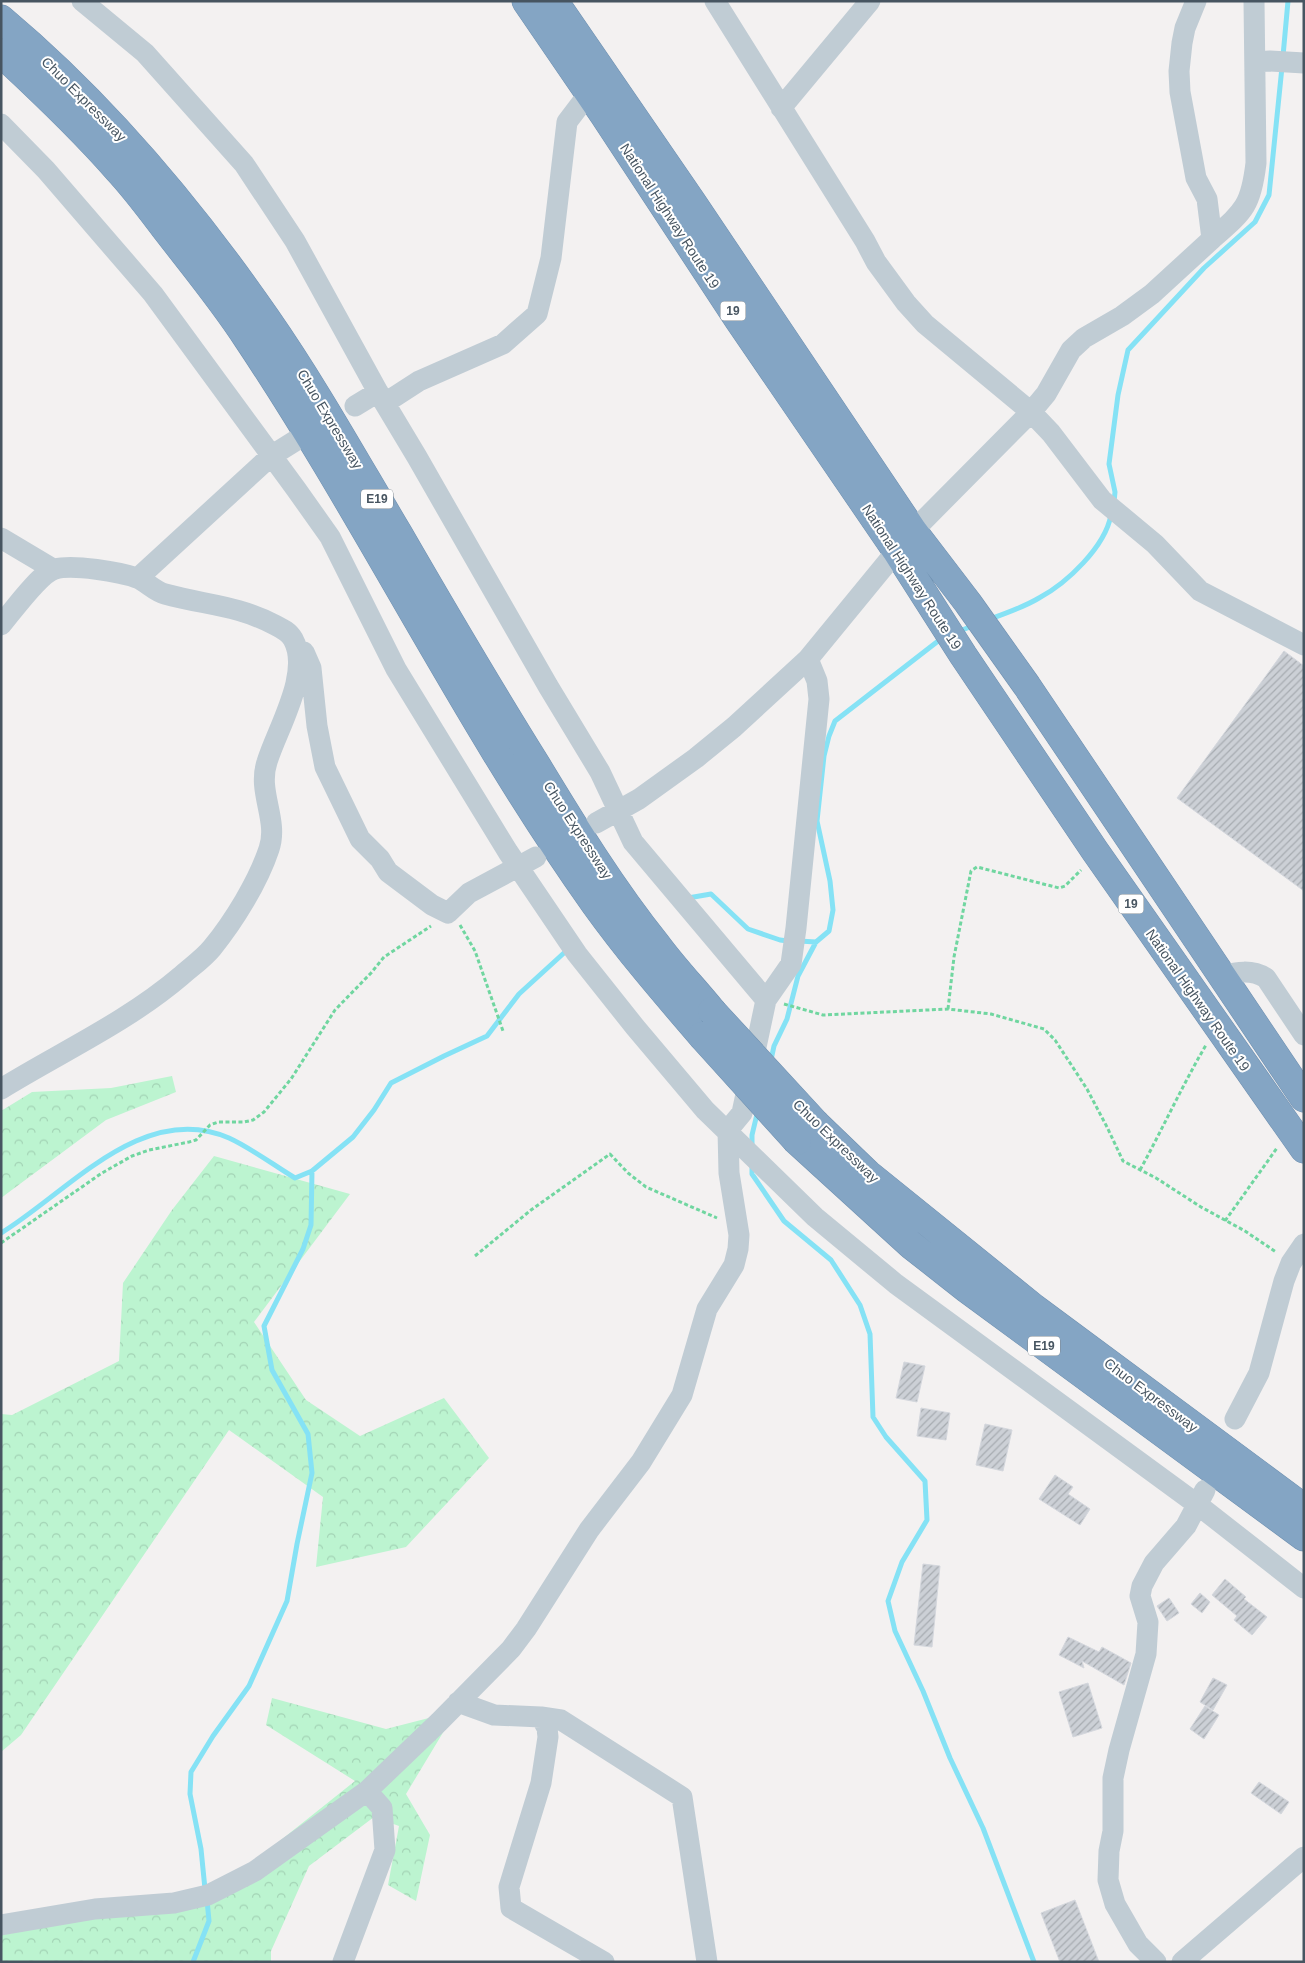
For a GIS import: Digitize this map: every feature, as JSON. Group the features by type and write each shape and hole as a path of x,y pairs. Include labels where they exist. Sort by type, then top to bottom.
{"highway":[{"name":"National Highway Route 19","path":"526,1 738,319 904,540 968,603 1027,686 1304,1098"},
{"name":"National Highway Route 19","path":"554,1 687,194 904,540 941,620 963,656 1220,1032 1304,1149"},
{"name":"Chuo Expressway","path":"1,19 77,90 138,154 211,242 267,319 318,398 476,666 567,815 616,890 656,944 712,1011 807,1133 875,1180 1034,1308 1304,1508"},
{"name":"Chuo Expressway","path":"1,52 59,107 119,171 190,260 246,335 295,411 449,675 545,830 595,904 638,960 702,1036 807,1133 911,1245 967,1289 1304,1537"}],"street":[{"path":"82,1 145,53 244,164 295,241 381,398 600,772 633,842 771,1001"},
{"path":"715,1 865,241 876,262 906,303 925,324 1031,412 1051,433 1102,500 1139,530 1176,564 1200,591 1302,642"},
{"path":"781,108 870,1"},
{"path":"1196,1 1185,28 1179,71 1196,178 1206,199 1212,238"},
{"path":"596,823 639,799 696,758 734,727 808,660 904,540 1031,412 1046,394 1071,350 1084,338 1122,316 1152,294 1212,238 1238,217 1247,204 1253,186 1256,163 1262,61 1254,1"},
{"path":"1262,61 1302,62"},
{"path":"355,406 381,398 503,344 536,314 551,258 567,122 589,93"},
{"path":"1,124 46,170 153,294 229,395 330,536 396,669 469,788 527,861 577,954 705,1110 815,1217 896,1284 1201,1498 1304,1588"},
{"path":"138,578 271,456 295,441"},
{"path":"1,538 53,569 88,568 138,578 156,592 223,606 257,616 288,632 294,640 298,652 297,682 265,768 264,787 273,832 270,848 246,899 212,949 159,995 1,1089"},
{"path":"1,625 42,578 53,569"},
{"path":"294,640 301,643 310,668 317,726 325,767 360,839 380,859 388,872 432,905 448,913 469,893 527,861"},
{"path":"1,1924 95,1909 174,1902 208,1895 255,1871 367,1791 490,1673 526,1629 589,1530 641,1462 682,1395 707,1309 734,1265 738,1249 739,1235 729,1173 732,1135 742,1113 771,1001 791,964 796,928 819,699 817,681 808,660"},
{"path":"1221,976 1240,972 1257,972 1266,978 1304,1035"},
{"path":"1235,1418 1249,1395 1258,1373 1284,1280 1304,1244"},
{"path":"1156,1962 1138,1944 1115,1904 1108,1880 1109,1851 1114,1832 1113,1778 1118,1750 1146,1654 1148,1622 1140,1596 1142,1586 1154,1563 1186,1526 1201,1498"},
{"path":"458,1702 494,1715 541,1717 561,1720 682,1797 707,1962"},
{"path":"541,1717 547,1728 548,1738 544,1765 541,1783 510,1888 511,1908 604,1962"},
{"path":"343,1962 385,1850 382,1808 367,1791"},
{"path":"1182,1962 1304,1856"}],"path":[{"path":"948,1010 954,957 971,870 977,867 1059,888 1065,886 1076,877 1088,862 1098,855"},
{"path":"1,1243 94,1178 132,1156 149,1150 196,1140 210,1125 218,1122 244,1122 264,1112 291,1079 335,1010 372,973 384,957 448,913 457,921 475,951 503,1031"},
{"path":"771,1001 823,1015 948,1010 990,1014 1044,1029 1050,1034 1086,1089 1123,1161 1245,1231 1292,1263"},
{"path":"1140,1170 1176,1105 1179,1091 1208,1041 1220,1032"},
{"path":"1225,1220 1277,1147"},
{"path":"475,1256 531,1210 610,1154 628,1173 646,1187 708,1215 728,1221 737,1220"}],"green space":[{"path":"172,1076 176,1092 106,1120 1,1198 1,1111 32,1092 111,1088"},
{"path":"214,1156 350,1194 254,1322 306,1400 360,1436 444,1398 489,1458 406,1547 316,1567 323,1497 229,1430 21,1735 1,1752 1,1414 12,1415 119,1361 123,1283 172,1210"},
{"path":"272,1698 386,1729 456,1711 406,1794 430,1835 416,1901 388,1885 399,1826 374,1817 309,1866 271,1951 271,1962 1,1962 1,1935 216,1897 276,1844 355,1781 266,1725"}],"building":[{"path":"1284,651 1304,666 1304,891 1177,798"},
{"path":"904,1362 925,1366 917,1402 896,1398"},
{"path":"921,1408 950,1413 946,1440 917,1436"},
{"path":"985,1424 1012,1430 1003,1471 976,1465"},
{"path":"1055,1475 1073,1487 1068,1494 1090,1509 1080,1525 1039,1499"},
{"path":"923,1564 940,1566 932,1647 914,1645"},
{"path":"1225,1579 1246,1597 1244,1599 1267,1617 1252,1635 1234,1620 1237,1616 1212,1595"},
{"path":"1200,1593 1210,1602 1202,1613 1191,1604"},
{"path":"1169,1598 1179,1613 1167,1621 1157,1606"},
{"path":"1068,1637 1099,1652 1102,1647 1131,1663 1124,1685 1082,1661 1084,1668 1059,1655"},
{"path":"1213,1678 1227,1685 1213,1710 1200,1702"},
{"path":"1088,1683 1102,1728 1073,1737 1059,1692"},
{"path":"1205,1706 1219,1715 1204,1739 1190,1729"},
{"path":"1259,1782 1289,1802 1281,1814 1251,1793"},
{"path":"1075,1900 1099,1962 1060,1962 1041,1913"}],"waterway":[{"path":"1283,56 1288,1"},
{"path":"1114,502 1115,492 1109,464 1118,395 1128,350 1204,268 1255,222 1269,195 1282,67"},
{"path":"990,619 1033,601 1073,574 1101,539 1111,515"},
{"path":"957,632 975,625"},
{"path":"771,1060 774,1046 787,1019 798,976 816,942 829,931 833,910 830,881 817,821 824,756 835,721 942,638"},
{"path":"688,898 711,894 748,929 788,941"},
{"path":"799,941 816,942"},
{"path":"1,1233 79,1175 108,1156 136,1141 166,1131 197,1130 229,1138 295,1178 312,1171 353,1137 374,1110 391,1083 487,1036 519,994 565,952"},
{"path":"752,1145 752,1135 758,1110"},
{"path":"752,1164 752,1174 784,1221 831,1260 860,1305 870,1334 873,1417 886,1437 925,1481 927,1520 902,1562 888,1601 895,1631 923,1691 950,1758 983,1828 1034,1962"},
{"path":"205,1889 201,1849 190,1794 191,1772 213,1736 249,1686 287,1601 312,1473 308,1434 272,1370 264,1326 303,1249 311,1225 312,1171"},
{"path":"193,1962 209,1921 207,1900"}]}
